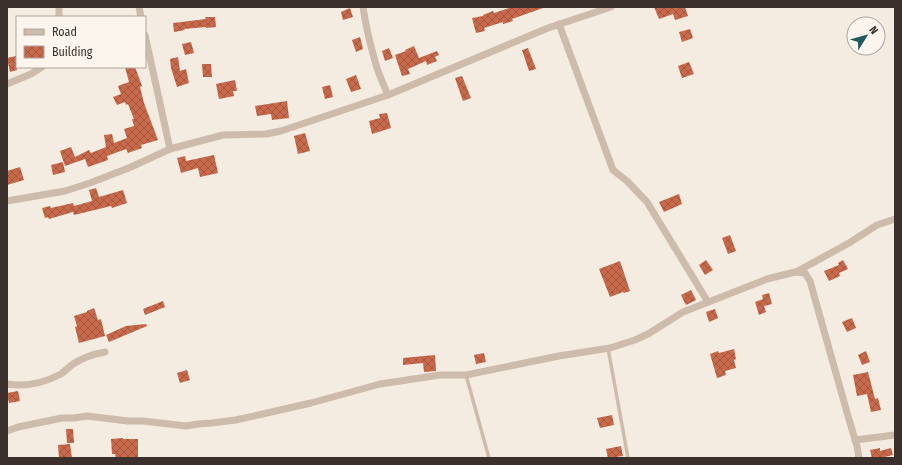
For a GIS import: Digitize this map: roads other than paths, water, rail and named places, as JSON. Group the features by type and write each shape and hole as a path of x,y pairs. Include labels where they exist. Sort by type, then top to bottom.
{"street":[{"path":"363,7 366,30 381,79 388,95"},
{"path":"7,201 65,191 131,167 170,149 223,135 275,133 388,95 559,24 610,7"},
{"path":"559,24 613,170 627,181 647,202 708,302"},
{"path":"146,40 170,149"},
{"path":"7,84 31,74 40,68"},
{"path":"7,431 18,427 62,418 87,416 186,426 236,420 311,403 380,384 440,375 466,375 559,356 608,348 635,340 648,334 684,312 708,302 767,279 796,272 849,243 877,225 895,219"},
{"path":"796,272 805,273 810,281 859,458"},
{"path":"7,384 16,386 30,385 45,381 62,373 74,364 96,354 105,352"},
{"path":"855,440 895,435"}],"lane":[{"path":"608,348 628,458"},
{"path":"466,375 490,458"}]}
